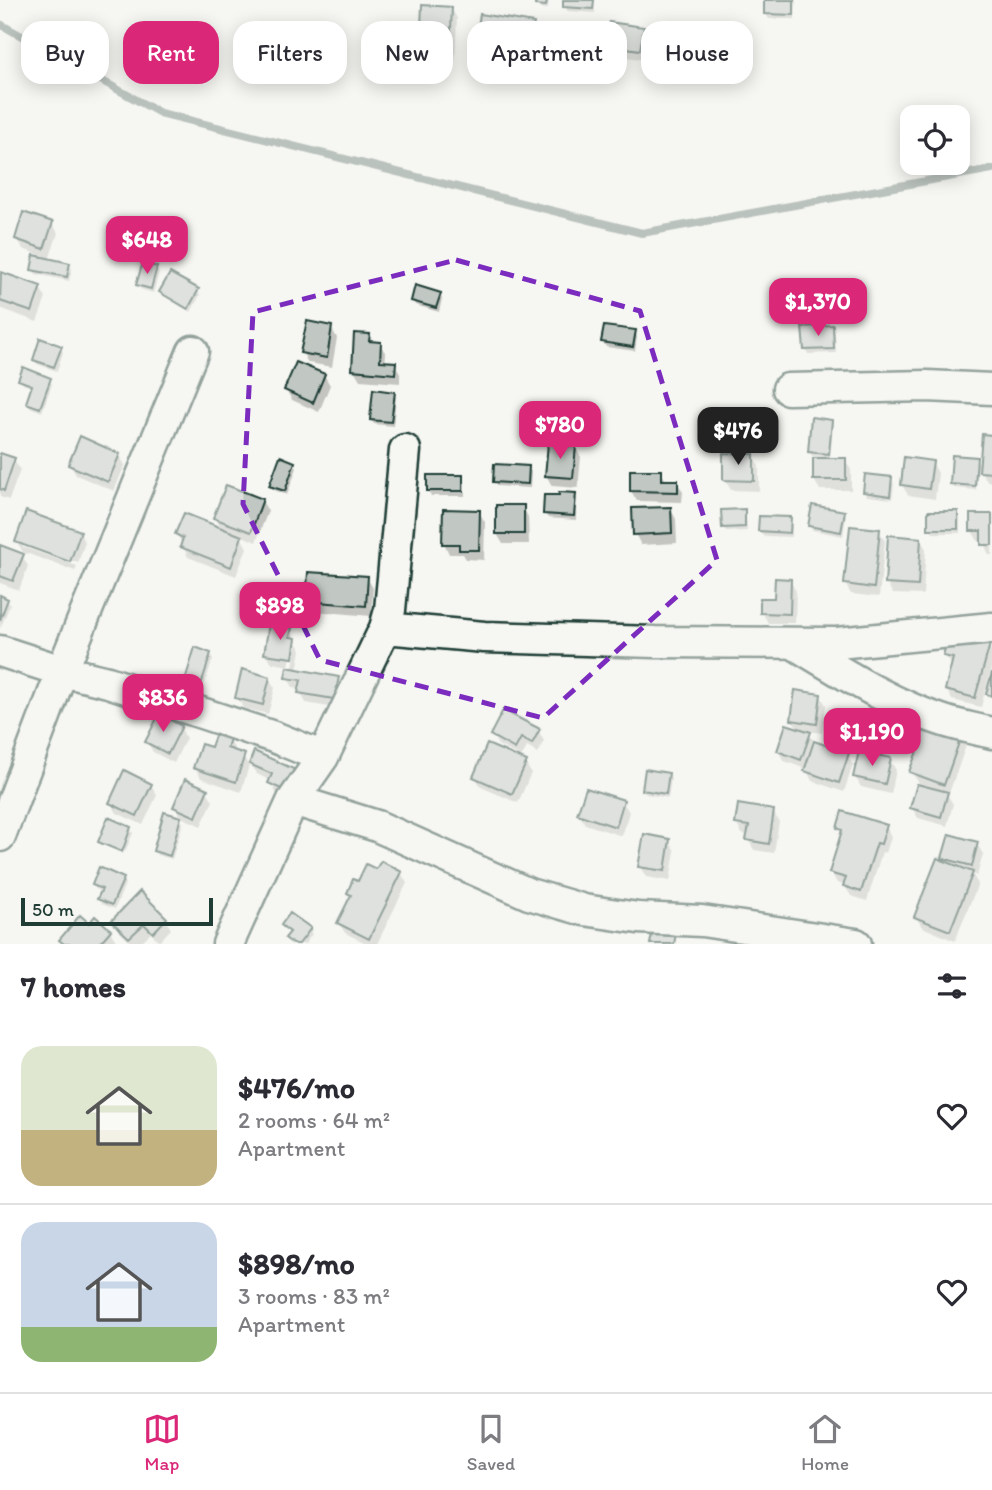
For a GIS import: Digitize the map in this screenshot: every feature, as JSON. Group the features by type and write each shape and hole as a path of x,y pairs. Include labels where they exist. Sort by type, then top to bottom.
{"street":[{"path":"0,836 62,671 193,351"},
{"path":"788,388 927,386 992,389"},
{"path":"228,944 293,800 323,757 385,628 390,610 405,450"},
{"path":"385,628 497,637 792,643 837,643 992,628"},
{"path":"792,643 852,679 918,711 945,722 992,733"},
{"path":"0,651 134,690 274,737 323,757"},
{"path":"293,800 377,826 529,894 584,910 638,918 702,921 856,944"}],"highlighted area":[{"path":"456,260 640,311 717,560 543,718 320,660 243,504 253,312"}],"building":[{"path":"535,0 547,0 546,6 535,5"},
{"path":"563,0 594,0 593,9 563,7"},
{"path":"764,0 794,0 794,15 764,14"},
{"path":"422,5 452,7 451,21 421,21"},
{"path":"480,14 522,21 479,21"},
{"path":"627,25 641,27 640,50 627,48"},
{"path":"23,212 53,222 44,249 15,239"},
{"path":"34,255 70,263 67,277 31,270"},
{"path":"143,262 157,267 151,289 136,285"},
{"path":"1,272 41,286 32,312 0,301"},
{"path":"170,273 199,289 188,309 159,292"},
{"path":"415,285 441,293 436,308 411,301"},
{"path":"307,321 332,326 327,358 300,353"},
{"path":"833,325 834,349 804,350 802,327"},
{"path":"604,326 636,330 633,347 601,342"},
{"path":"354,333 370,334 369,341 381,342 380,361 396,362 395,374 352,370"},
{"path":"40,338 62,346 54,367 33,360"},
{"path":"296,362 325,374 313,403 284,390"},
{"path":"23,367 51,378 40,408 26,403 32,385 18,380"},
{"path":"373,389 395,392 391,422 370,420"},
{"path":"811,417 832,420 829,454 808,452"},
{"path":"982,434 992,435 992,473 979,472"},
{"path":"80,436 120,454 108,482 68,465"},
{"path":"548,443 576,446 573,478 545,476"},
{"path":"0,453 15,458 4,491 0,489"},
{"path":"723,453 754,454 754,481 723,480"},
{"path":"952,455 977,457 975,486 950,484"},
{"path":"280,456 295,462 285,491 269,486"},
{"path":"904,457 933,461 929,489 901,485"},
{"path":"813,458 846,458 846,480 813,480"},
{"path":"494,464 529,466 528,484 493,482"},
{"path":"630,470 662,470 662,480 678,480 678,492 630,491"},
{"path":"865,474 892,477 890,496 863,492"},
{"path":"427,475 463,475 463,491 427,491"},
{"path":"226,485 263,499 251,532 213,518"},
{"path":"559,492 576,493 574,516 543,514 544,495 559,495"},
{"path":"496,505 524,505 524,534 496,534"},
{"path":"812,505 845,511 841,532 808,526"},
{"path":"671,507 672,533 633,535 632,508"},
{"path":"443,509 480,510 479,550 459,550 459,544 442,544"},
{"path":"745,509 745,527 722,528 721,510"},
{"path":"26,511 81,531 70,562 15,542"},
{"path":"928,511 958,511 958,529 928,529"},
{"path":"184,513 242,536 231,567 180,547 183,538 175,534"},
{"path":"970,514 992,514 992,545 981,545 981,531 970,531"},
{"path":"759,516 791,517 790,533 758,531"},
{"path":"850,526 880,529 874,588 844,584"},
{"path":"888,535 921,538 918,586 885,584"},
{"path":"0,545 24,554 13,581 0,576"},
{"path":"308,572 368,576 366,606 306,601"},
{"path":"775,578 791,579 790,614 760,613 760,598 774,598"},
{"path":"0,595 8,599 0,620"},
{"path":"269,624 292,628 290,637 296,638 293,658 264,654"},
{"path":"949,633 990,644 975,698 945,690 953,658 943,656"},
{"path":"195,647 211,653 199,691 183,687"},
{"path":"287,667 339,677 334,699 298,693 301,680 285,678"},
{"path":"242,669 270,677 263,705 235,698"},
{"path":"992,672 992,696 986,694"},
{"path":"795,690 821,694 817,724 791,720"},
{"path":"503,710 540,729 532,744 521,738 515,749 490,735"},
{"path":"159,714 182,726 168,754 145,742"},
{"path":"927,719 963,731 944,785 909,772 919,746 913,744 918,729 922,730"},
{"path":"786,724 811,732 801,760 777,751"},
{"path":"216,733 230,738 227,748 245,754 236,782 193,768 201,744 211,747"},
{"path":"814,741 849,753 839,783 804,771"},
{"path":"487,744 527,761 512,794 473,777"},
{"path":"254,751 300,772 290,793 268,783 272,774 249,764"},
{"path":"859,751 891,758 885,784 853,777"},
{"path":"645,769 669,773 666,794 642,790"},
{"path":"124,770 152,784 137,816 109,803"},
{"path":"185,779 208,789 196,817 173,807"},
{"path":"917,784 948,792 941,817 910,808"},
{"path":"586,788 624,800 616,827 577,814"},
{"path":"738,804 774,810 769,844 746,840 749,826 735,824"},
{"path":"842,811 887,825 881,844 877,843 861,892 843,886 846,878 829,873 842,830 837,828"},
{"path":"164,812 181,817 170,856 153,851"},
{"path":"108,817 131,827 122,852 98,842"},
{"path":"644,834 670,839 665,871 638,867"},
{"path":"949,834 978,842 972,866 942,858"},
{"path":"937,858 973,872 950,931 914,917"},
{"path":"381,861 402,872 369,939 337,923 351,895 347,893 353,879 358,881 366,864 376,869"},
{"path":"99,867 124,878 112,905 97,899 102,889 92,885"},
{"path":"140,891 167,918 153,933 144,924 129,938 111,921"},
{"path":"290,913 311,928 299,944 293,944 285,938 290,932 281,925"},
{"path":"80,915 89,923 95,916 111,930 99,944 64,944 59,940"},
{"path":"653,929 676,934 674,944 650,944"}],"waterway":[{"path":"0,24 160,113 642,233 992,169"}]}
